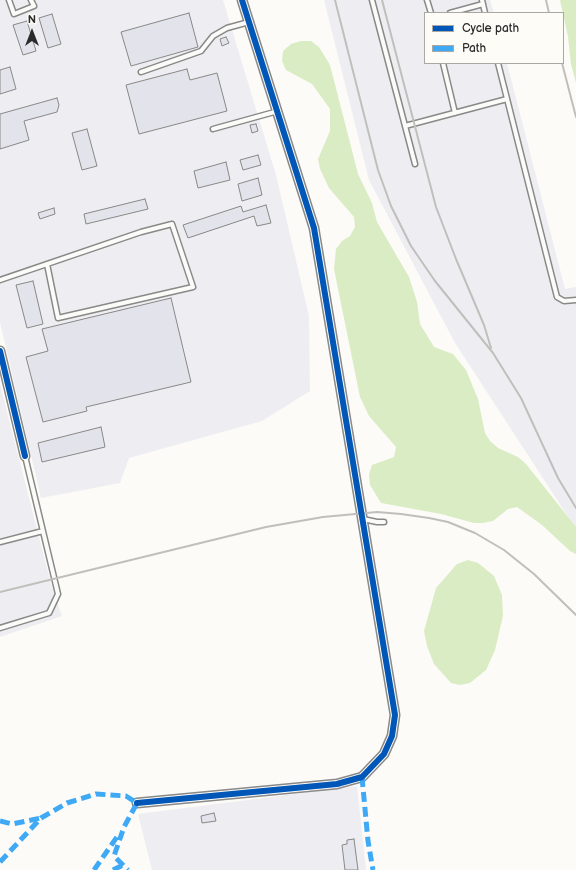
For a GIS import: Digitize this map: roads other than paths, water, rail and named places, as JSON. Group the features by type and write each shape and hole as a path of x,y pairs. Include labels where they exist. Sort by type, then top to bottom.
{"street":[{"path":"137,803 337,784 362,777 384,754 392,736 395,715 314,228 242,0"},
{"path":"0,351 26,456"}],"lane":[{"path":"9,0 14,14 34,6 31,0"},
{"path":"372,0 415,164"},
{"path":"427,0 431,12"},
{"path":"453,12 482,2 485,12"},
{"path":"141,72 201,51 213,36 227,28 249,22"},
{"path":"443,64 455,113"},
{"path":"498,64 557,298 564,301 576,300"},
{"path":"405,126 507,99"},
{"path":"213,129 278,111"},
{"path":"0,280 47,264 141,232 172,224 193,286 58,318 47,264"},
{"path":"0,628 49,613 58,594 26,456"},
{"path":"363,519 384,522"},
{"path":"0,542 43,531"}],"railway":[{"path":"335,0 378,170 391,206 411,246 435,281 493,353 521,398 558,478 576,508"},
{"path":"382,0 436,207 484,325 491,348"},
{"path":"546,0 549,12"},
{"path":"562,64 576,117"},
{"path":"0,592 266,527 323,517 377,512 401,514 448,522 475,533 504,550 534,574 576,615"}]}
